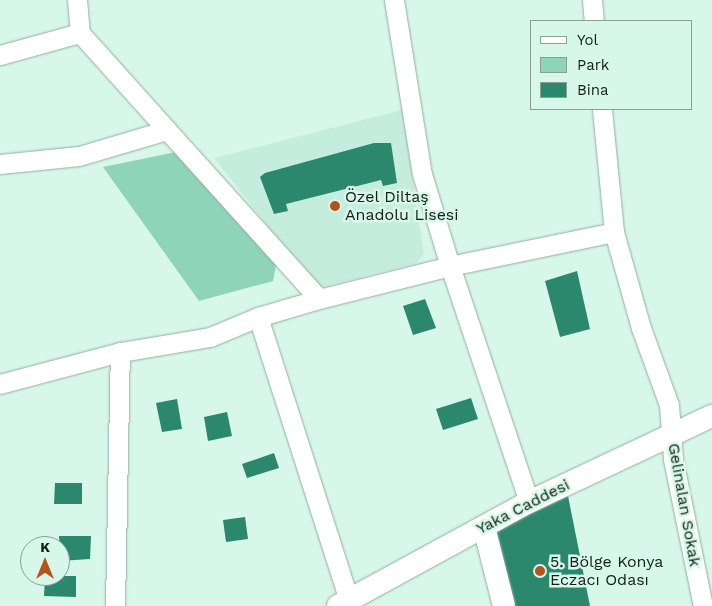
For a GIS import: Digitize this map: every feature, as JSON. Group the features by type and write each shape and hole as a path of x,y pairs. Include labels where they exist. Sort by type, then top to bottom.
{"street":[{"path":"77,0 80,33 319,299"},
{"path":"394,0 422,174 450,266 530,502"},
{"path":"592,0 594,20"},
{"path":"0,55 80,33"},
{"name":"Gelinalan Sokak","path":"602,110 614,232 669,405 673,459 703,606"},
{"path":"0,164 79,156 167,130"},
{"path":"0,384 120,352 210,337 258,317 319,299 450,266 614,232"},
{"path":"258,317 346,604"},
{"path":"115,606 120,352"},
{"name":"Yaka Caddesi","path":"346,604 530,502 712,416"},
{"path":"484,527 504,606"}],"shaded area":[{"name":"Özel Diltaş Anadolu Lisesi","path":"402,110 424,253 417,263 317,288 214,158"}],"green space":[{"path":"181,151 276,265 273,281 199,301 103,167"}],"building":[{"path":"374,143 391,143 397,183 383,186 381,180 286,204 288,211 274,214 260,177 265,173"},
{"path":"577,271 590,329 560,337 545,281"},
{"path":"425,299 436,328 413,335 403,306"},
{"path":"471,398 478,419 443,430 436,409"},
{"path":"177,399 182,429 162,432 156,403"},
{"path":"227,412 232,436 208,441 204,417"},
{"path":"274,453 279,468 247,478 242,464"},
{"path":"55,483 82,483 82,504 54,504"},
{"name":"5. Bölge Konya Eczacı Odası","path":"567,491 590,606 507,606 488,536"},
{"path":"245,517 248,539 226,542 223,520"},
{"path":"70,536 91,536 90,559 70,560"},
{"path":"70,576 76,576 76,597 44,596 44,586 70,586"}],"place":[{"name":"Özel Diltaş Anadolu Lisesi","path":"335,206"},
{"name":"5. Bölge Konya Eczacı Odası","path":"540,571"}]}
